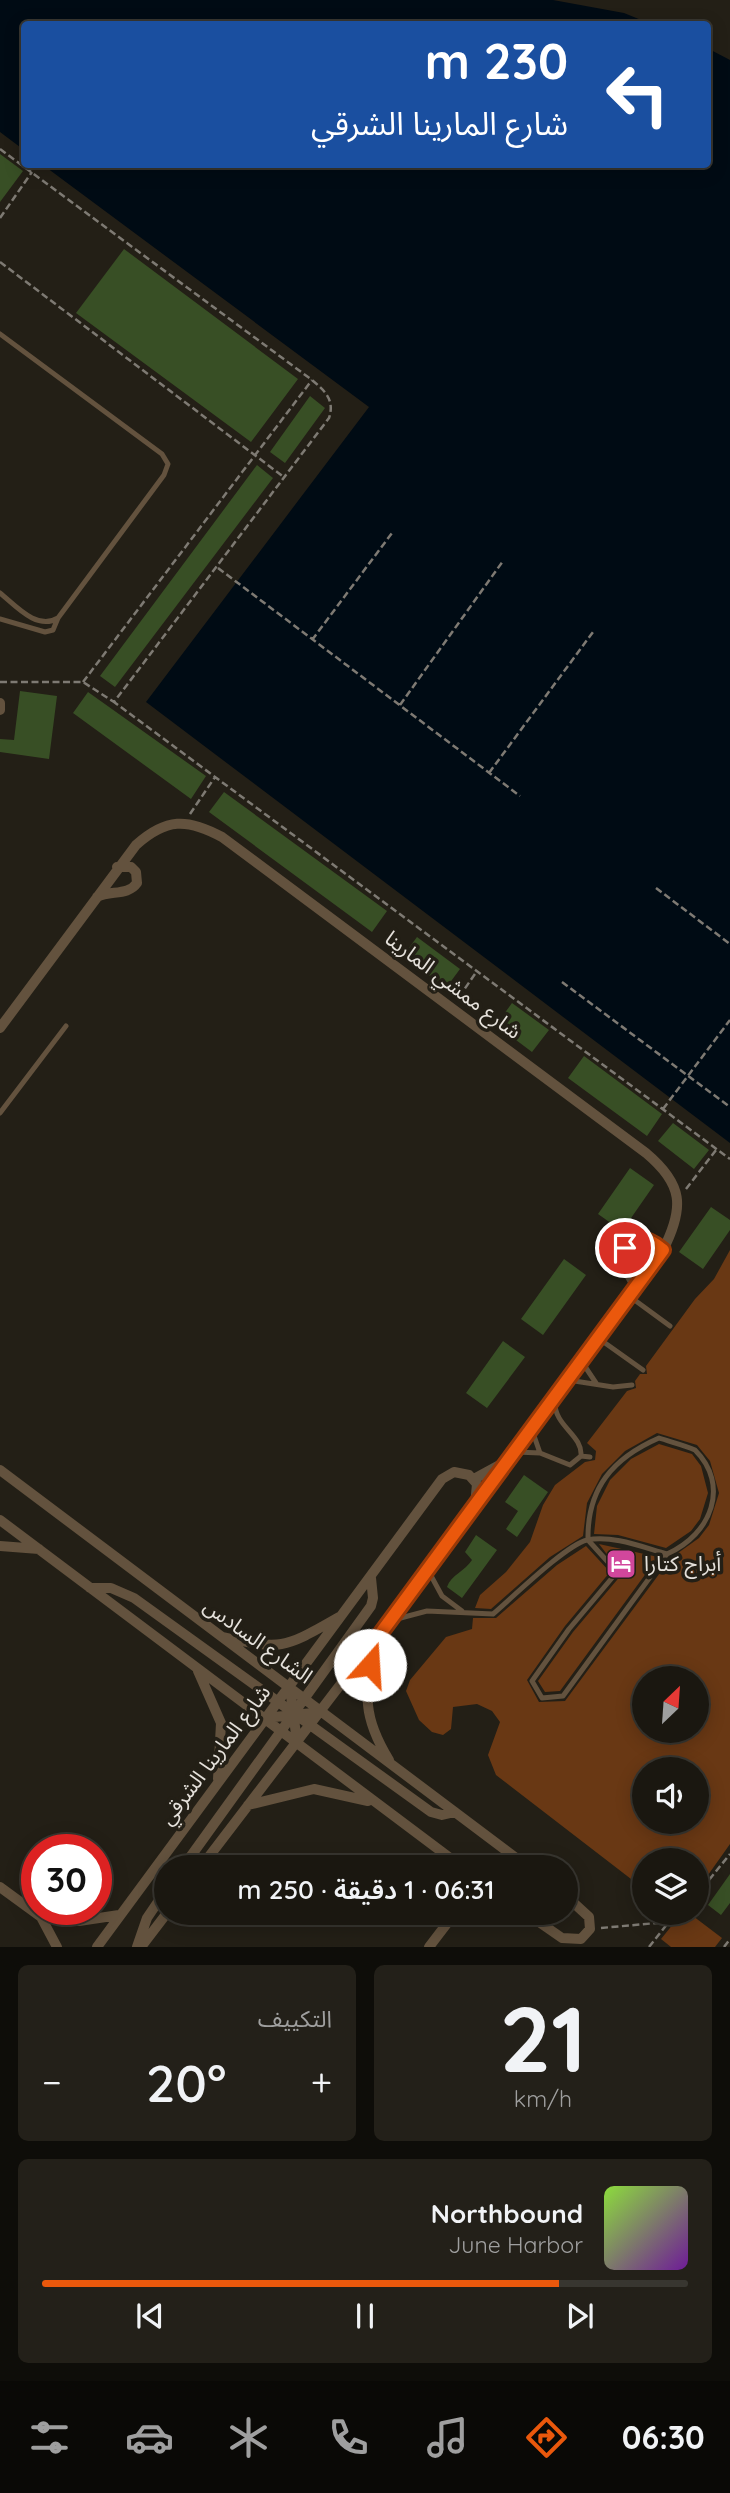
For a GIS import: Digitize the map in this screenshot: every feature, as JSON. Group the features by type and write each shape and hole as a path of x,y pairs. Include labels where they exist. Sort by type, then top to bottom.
{"street":[{"path":"0,703 0,710"},
{"path":"0,1028 117,867 149,834 162,827 184,822"},
{"name":"شارع ممشي المارينا","path":"184,822 202,826 222,837 646,1153 670,1176 678,1200"},
{"path":"92,900 105,893 133,888 138,879 136,872 125,865 117,867"},
{"name":"شارع المارينا الشرقي","path":"210,1855 322,1712 663,1250 673,1230 678,1200"},
{"path":"632,1292 623,1264 625,1248 635,1240 645,1239 663,1250"},
{"name":"شارع المارينا الشرقي","path":"97,1947 442,1479 458,1471 474,1479 513,1456"},
{"name":"الشارع السادس","path":"0,1469 219,1637 512,1855"},
{"path":"474,1479 477,1490 474,1507"},
{"path":"0,1520 446,1855"},
{"path":"0,1546 39,1549"},
{"path":"192,1855 283,1732 304,1698 371,1606 371,1578"},
{"path":"90,1588 111,1588 134,1598 293,1716 431,1812 442,1815 455,1812"},
{"path":"219,1637 256,1644 286,1645 345,1614"},
{"path":"375,1641 366,1689 367,1713 375,1735 392,1766"},
{"path":"197,1669 221,1723 222,1751 217,1783"},
{"path":"290,1688 297,1742"},
{"path":"265,1718 322,1712"},
{"path":"248,1805 314,1788 378,1804"},
{"path":"0,1887 21,1902"},
{"path":"543,1925 562,1938 572,1941 581,1939 590,1929 589,1917 578,1905"},
{"path":"139,1947 147,1919 154,1908"},
{"path":"112,1916 120,1915"},
{"path":"45,1925 57,1947"},
{"path":"139,1947 157,1925"},
{"path":"429,1947 446,1925"}],"lane":[{"path":"0,334 162,454 168,464 164,475 58,618 56,627 49,632 0,619"},
{"path":"0,593 38,621 48,623 58,618"},
{"path":"0,1113 66,1026"},
{"path":"632,1292 670,1326"},
{"path":"598,1338 643,1370"},
{"path":"582,1362 596,1382"},
{"path":"568,1380 596,1382 613,1387 632,1385"},
{"path":"556,1396 556,1416 580,1444 581,1457"},
{"path":"532,1430 540,1453"},
{"path":"710,1526 693,1542 667,1554 563,1696 542,1698 532,1681 569,1629 617,1572 588,1540 587,1516 603,1477 636,1448 659,1438 697,1451 720,1471"},
{"path":"513,1456 540,1453 570,1465 581,1457 590,1457"},
{"path":"390,1621 427,1611 493,1614 557,1557 588,1540 621,1541 667,1554"},
{"path":"428,1570 442,1595 465,1613"}],"path":[{"path":"0,149 21,164"},
{"path":"26,168 312,380 327,394 331,412 285,478 114,702"},
{"path":"0,218 32,172"},
{"path":"0,262 285,478"},
{"path":"83,682 312,380"},
{"path":"312,640 392,533"},
{"path":"400,705 503,561"},
{"path":"216,567 520,796"},
{"path":"489,773 593,632"},
{"path":"0,682 83,682 114,702 730,1158"},
{"path":"184,822 215,777"},
{"path":"656,888 730,944"},
{"path":"451,1008 477,971"},
{"path":"562,982 730,1107"},
{"path":"663,1109 730,1020"},
{"path":"678,1200 717,1149"},
{"path":"709,1880 730,1854"},
{"path":"590,1929 635,1925"},
{"path":"656,1947 650,1945 666,1925"},
{"path":"724,1947 730,1939"}],"green space":[{"path":"0,154 23,171 0,202"},
{"path":"124,249 298,379 251,442 76,313"},
{"path":"310,396 325,408 285,463 270,452"},
{"path":"257,465 273,478 115,687 100,676"},
{"path":"20,691 57,696 49,759 0,752 0,739 14,740"},
{"path":"88,692 206,776 191,799 73,713"},
{"path":"224,792 387,911 372,932 209,812"},
{"path":"417,937 460,969 446,988 403,956"},
{"path":"512,1003 549,1030 532,1052 496,1025"},
{"path":"584,1056 662,1114 647,1136 568,1078"},
{"path":"673,1123 709,1150 694,1169 658,1141"},
{"path":"630,1168 654,1185 622,1231 598,1214"},
{"path":"711,1207 730,1220 730,1230 703,1269 679,1252"},
{"path":"564,1259 586,1275 543,1335 521,1319"},
{"path":"503,1341 525,1357 487,1408 466,1393"},
{"path":"524,1475 548,1492 517,1537 506,1529 518,1511 505,1502"},
{"path":"476,1535 497,1550 462,1598 447,1587 472,1560 465,1552"},
{"path":"730,1874 730,1903 721,1915 709,1904"}],"shaded area":[{"path":"0,0 553,0 624,13 644,21 21,21 21,148 0,132"},
{"path":"711,50 730,60 730,1143 146,702 369,407 47,168 711,168"}],"building":[{"name":"أبراج كتارا","path":"730,1250 730,1844 709,1874 709,1848 632,1848 632,1880 496,1775 488,1755 500,1722 492,1711 477,1704 453,1707 451,1729 443,1735 432,1732 419,1720 406,1691 410,1680 446,1637 472,1629 473,1618 496,1618 557,1565 586,1546 610,1572 565,1626 527,1680 539,1702 565,1701 671,1558 699,1538 709,1525 719,1493 710,1461 697,1445 657,1433 625,1451 602,1474 587,1503 583,1536 550,1557 491,1609 475,1608 480,1595 506,1572 530,1542 543,1505 555,1485 585,1462 595,1460 596,1451 587,1443 627,1391 636,1388 635,1381 640,1374 647,1374 646,1366 695,1299 714,1279"},
{"path":"659,1444 692,1454 701,1466 708,1493 700,1519 691,1531 666,1548 618,1535 594,1534 597,1506 610,1480 631,1459"},
{"path":"599,1544 658,1557 560,1691 545,1692 538,1681 573,1632 622,1574"},
{"path":"672,1925 705,1925 722,1938 715,1947 671,1947 661,1939"}],"place":[{"name":"أبراج كتارا","path":"621,1564"}],"route":[{"path":"370,1665 375,1641 663,1250 654,1242 645,1239 635,1240 625,1248"}]}
